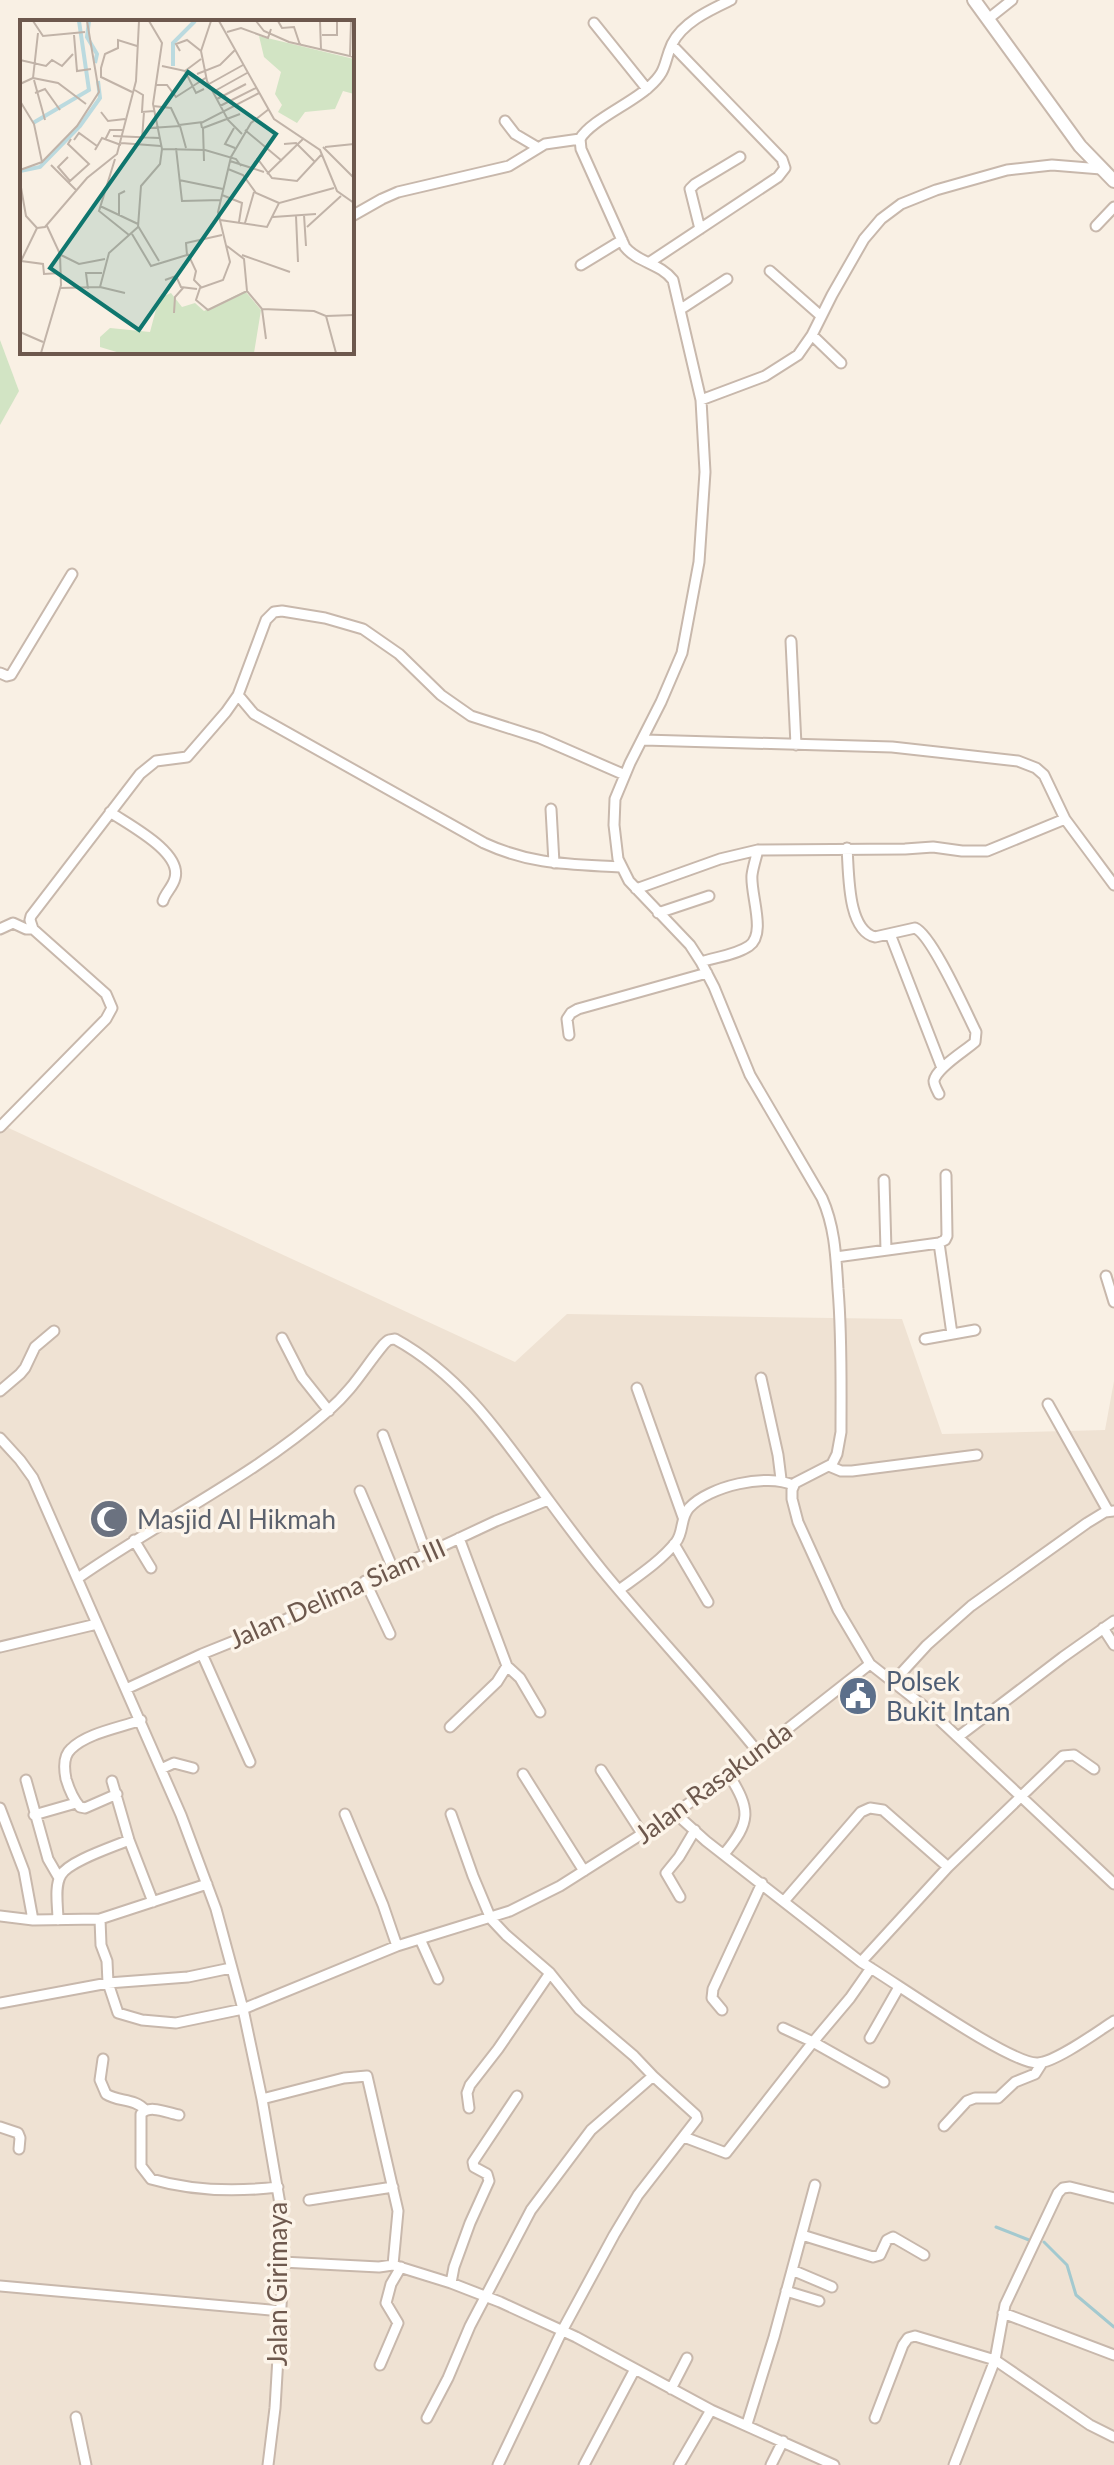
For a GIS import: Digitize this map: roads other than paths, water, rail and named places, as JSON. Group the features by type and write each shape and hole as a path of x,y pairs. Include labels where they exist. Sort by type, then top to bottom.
{"street":[{"path":"731,0 691,22 672,45 663,72 647,89 587,130 580,139 581,149 630,253 662,268 673,280 701,400 705,472 699,562 687,636 668,689 615,799 616,847 620,867 636,889 690,945 701,962 750,1075 822,1198 831,1220 841,1325 841,1432 837,1454 829,1466 793,1485"},
{"path":"974,0 1080,146 1114,181"},
{"path":"988,19 1012,0"},
{"path":"594,23 647,89"},
{"path":"650,262 781,175 785,165 672,45"},
{"path":"505,121 515,134 537,147"},
{"path":"354,215 398,192 509,166 537,147 580,139"},
{"path":"700,229 690,189 740,157"},
{"path":"701,400 744,386 786,365 798,355 864,239 881,219 901,204 936,190 1007,170 1052,165 1101,169"},
{"path":"1096,226 1114,207"},
{"path":"581,265 622,240"},
{"path":"770,271 821,316"},
{"path":"681,309 727,279"},
{"path":"812,335 841,363"},
{"path":"0,673 11,675 72,574"},
{"path":"0,1127 106,1019 112,1008 106,994 33,929 30,918 140,774 151,763 162,759 187,757 226,712 238,695 266,620 274,612 325,618 351,625 381,640 441,695 471,716 540,738 625,775"},
{"path":"791,641 796,745"},
{"path":"238,695 254,714 484,843 509,854 554,863 620,867"},
{"path":"644,740 892,747 1031,765 1042,772 1065,819 1114,885"},
{"path":"551,809 554,863"},
{"path":"110,812 165,851 174,862 175,879 163,901"},
{"path":"636,889 709,862 758,850 933,847 987,851 1065,819"},
{"path":"847,848 853,908 859,926 871,936 915,928 923,932 976,1032 975,1042 942,1068 934,1080 939,1094"},
{"path":"701,962 749,946 756,938 752,874 758,850"},
{"path":"658,913 709,896"},
{"path":"0,929 13,923 33,929"},
{"path":"890,934 942,1068"},
{"path":"569,1035 567,1019 578,1009 707,973"},
{"path":"836,1257 945,1240 946,1175"},
{"path":"884,1180 886,1250"},
{"path":"939,1243 952,1334"},
{"path":"1106,1276 1114,1302"},
{"path":"925,1339 975,1330"},
{"path":"0,1391 20,1374 35,1347 54,1331"},
{"path":"282,1338 302,1377 329,1411"},
{"path":"78,1578 134,1540 255,1468 299,1436 356,1384 386,1343 395,1339 449,1378 471,1399 513,1449 548,1500 619,1590 706,1687 758,1752"},
{"path":"761,1378 781,1479"},
{"path":"637,1388 683,1517"},
{"path":"894,1681 927,1645 971,1606 1087,1523 1111,1511 1048,1404"},
{"path":"383,1435 426,1553"},
{"name":"Jalan Girimaya","path":"0,1438 33,1478 141,1720 207,1884 243,2009 278,2187 281,2311 268,2465"},
{"path":"829,1466 852,1471 977,1455"},
{"path":"619,1590 674,1544 683,1517 697,1501 756,1480 781,1479 793,1485"},
{"path":"793,1485 792,1499 798,1522 838,1610 870,1664 958,1737 1114,1884"},
{"path":"360,1491 393,1569"},
{"name":"Jalan Delima Siam III","path":"126,1689 548,1500"},
{"path":"459,1538 507,1666 520,1678 540,1712"},
{"path":"134,1540 151,1568"},
{"path":"674,1544 708,1602"},
{"path":"365,1581 390,1634"},
{"path":"958,1737 1114,1621"},
{"path":"0,1647 97,1624"},
{"path":"1103,1628 1114,1645"},
{"path":"202,1654 250,1762"},
{"name":"Jalan Rasakunda","path":"108,1983 117,2012 142,2020 176,2023 243,2009 397,1946 491,1919 539,1897 643,1835 729,1775 870,1664"},
{"path":"450,1727 497,1682 507,1666"},
{"path":"117,1794 85,1808 76,1803 65,1774 65,1760 68,1752 89,1738 141,1720"},
{"path":"861,1962 948,1867 1067,1754 1074,1755 1094,1769"},
{"path":"161,1769 177,1763 193,1768"},
{"path":"601,1770 643,1835"},
{"path":"523,1774 584,1871"},
{"path":"724,1854 740,1833 746,1813 743,1797 729,1775"},
{"path":"26,1780 48,1859 59,1878 58,1920"},
{"path":"112,1781 129,1840 153,1902"},
{"path":"34,1815 76,1803"},
{"path":"0,1808 24,1871 33,1920"},
{"path":"785,1900 861,1812 870,1808 887,1813 948,1867"},
{"path":"675,1813 861,1962 1031,2063 1050,2060 1114,2021"},
{"path":"345,1814 378,1891 397,1946"},
{"path":"451,1814 491,1919 550,1973 579,2009 634,2056 697,2117 638,2195 562,2331 498,2465"},
{"path":"680,1897 666,1873 695,1830"},
{"path":"59,1878 71,1866 129,1840"},
{"path":"722,2010 712,1998 713,1989 762,1883"},
{"path":"0,1916 33,1920 100,1919 207,1884"},
{"path":"100,1919 108,1983"},
{"path":"420,1939 438,1979"},
{"path":"0,2003 108,1983 188,1977 231,1968"},
{"path":"684,2137 726,2153 871,1968"},
{"path":"469,2108 467,2093 470,2085 550,1973"},
{"path":"870,2038 899,1987"},
{"path":"783,2028 884,2082"},
{"path":"103,2059 100,2080 106,2094 117,2100 137,2103 145,2110 179,2115"},
{"path":"944,2126 967,2101 998,2098 1015,2082 1035,2074 1042,2063"},
{"path":"262,2099 344,2078 367,2076 398,2211 397,2266 386,2303 397,2318 396,2329 380,2365"},
{"path":"427,2418 525,2220 591,2130 653,2076"},
{"path":"451,2283 470,2223 489,2181 487,2174 474,2167 473,2162 517,2096"},
{"path":"145,2110 140,2118 141,2166 151,2179 241,2191 278,2187"},
{"path":"0,2127 18,2133 19,2149"},
{"path":"747,2424 815,2185"},
{"path":"309,2200 393,2187"},
{"path":"954,2465 995,2360 1003,2313 1060,2190 1075,2187 1114,2198"},
{"path":"802,2235 873,2257 880,2255 887,2240 893,2237 924,2255"},
{"path":"282,2262 397,2266 486,2295 562,2331 711,2410 834,2465"},
{"path":"792,2270 832,2287"},
{"path":"0,2286 281,2311"},
{"path":"786,2291 819,2301"},
{"path":"1003,2313 1114,2355"},
{"path":"875,2418 903,2345 908,2338 915,2336 995,2360 1090,2425 1114,2437"},
{"path":"671,2389 687,2358"},
{"path":"584,2465 635,2369"},
{"path":"679,2465 711,2410"},
{"path":"76,2417 86,2465"},
{"path":"771,2465 783,2441"}],"waterway":[{"path":"996,2227 1029,2240"},
{"path":"1044,2242 1067,2265 1076,2295 1114,2327"}],"place":[{"name":"Masjid Al Hikmah","path":"109,1519"},
{"name":"Polsek Bukit Intan","path":"858,1696"}]}
